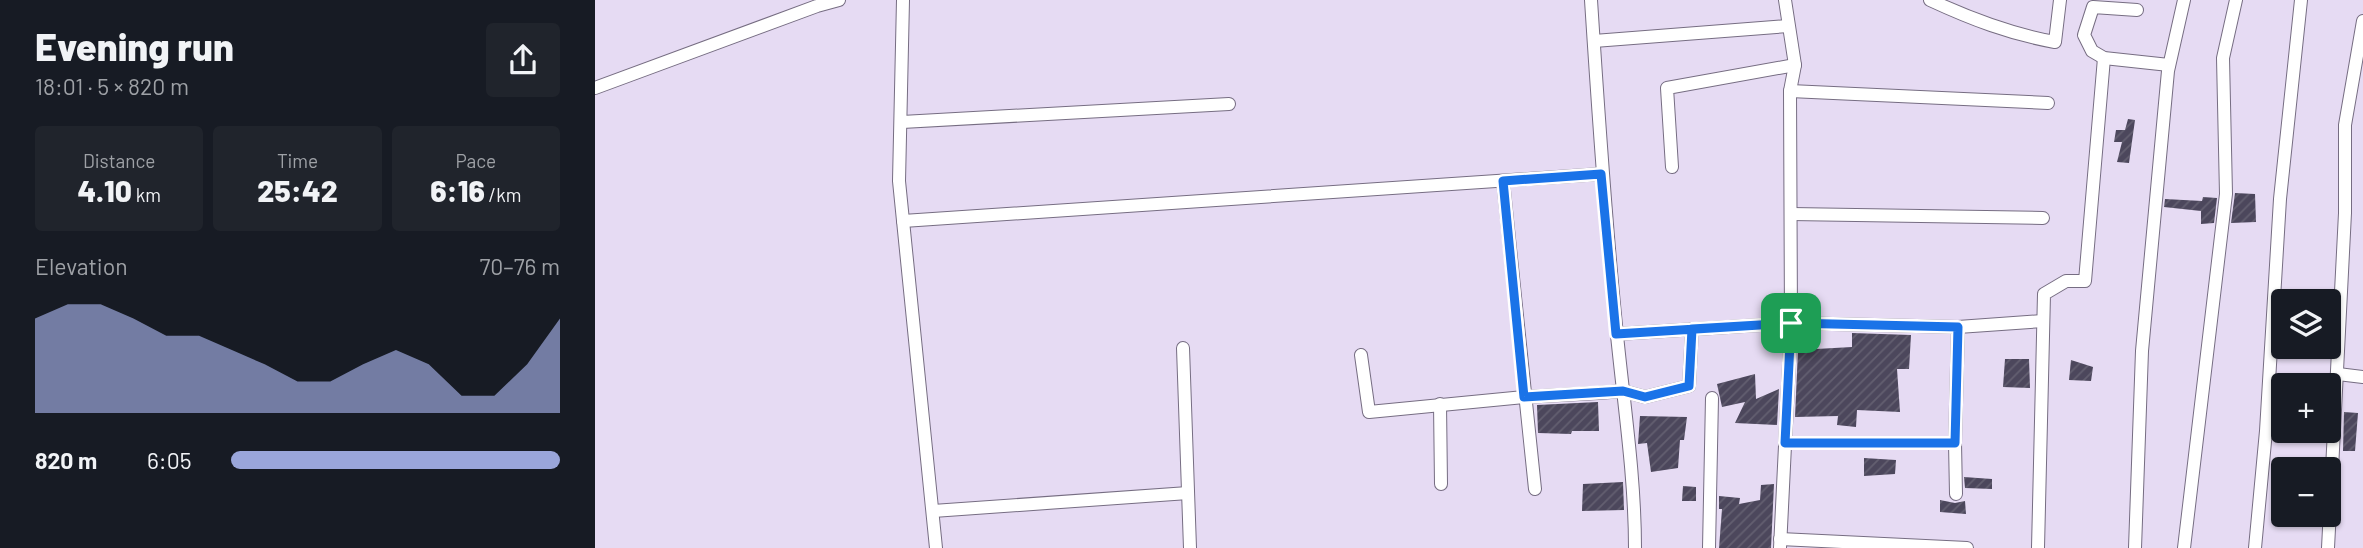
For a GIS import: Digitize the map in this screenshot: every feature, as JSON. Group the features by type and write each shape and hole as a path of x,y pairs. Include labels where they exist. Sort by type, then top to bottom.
{"street":[{"path":"595,88 839,0"},
{"path":"903,0 902,122 898,181 936,548"},
{"path":"1591,0 1601,174 1623,391 1635,548"},
{"path":"1785,0 1794,65 1790,91 1791,323 1780,543 1967,548"},
{"path":"1930,0 1977,22 2023,36 2055,42 2060,0"},
{"path":"2135,548 2142,351 2169,65 2184,0"},
{"path":"2184,548 2226,194 2223,58 2236,0"},
{"path":"2255,548 2266,431 2280,199 2301,0"},
{"path":"2137,10 2093,7 2084,35 2092,51 2104,58 2169,65"},
{"path":"2338,373 2345,213 2345,125 2363,21"},
{"path":"1594,41 1788,26"},
{"path":"2038,548 2043,294 2066,281 2085,281 2104,58"},
{"path":"1672,167 1667,88 1794,65"},
{"path":"1790,91 2048,103"},
{"path":"902,122 1229,104"},
{"path":"902,221 1601,174"},
{"path":"1503,181 1535,489"},
{"path":"1791,214 2043,218"},
{"path":"1616,334 1791,323 1958,327 2043,321"},
{"path":"1956,494 1958,327"},
{"path":"1361,355 1369,412 1524,397 1623,391 1645,397 1689,386 1692,329"},
{"path":"1182,348 1190,548"},
{"path":"2341,374 2363,377"},
{"path":"1709,548 1712,398"},
{"path":"1440,404 1441,484"},
{"path":"1785,443 1955,443"},
{"path":"2328,548 2334,443"},
{"path":"933,511 1188,493"}],"building":[{"path":"2128,119 2135,120 2129,163 2117,162 2122,142 2114,142 2116,130 2125,130"},
{"path":"2235,193 2255,194 2256,222 2231,223"},
{"path":"2203,197 2217,198 2214,223 2201,224 2201,211 2164,207 2165,199 2202,201"},
{"path":"1852,333 1911,335 1909,369 1897,369 1900,412 1857,410 1856,427 1837,425 1838,416 1795,417 1798,350 1852,347"},
{"path":"2005,359 2029,359 2030,388 2003,387"},
{"path":"2071,360 2093,367 2091,381 2069,380"},
{"path":"1755,374 1756,399 1779,389 1777,425 1735,423 1745,402 1722,407 1717,384"},
{"path":"1598,402 1599,431 1538,433 1537,405"},
{"path":"2344,412 2358,413 2355,451 2343,451"},
{"path":"1640,416 1687,417 1684,440 1680,440 1678,468 1651,472 1647,443 1638,444"},
{"path":"1864,458 1896,460 1895,474 1864,476"},
{"path":"1964,477 1992,479 1992,489 1965,488"},
{"path":"1623,482 1624,510 1582,511 1583,484"},
{"path":"1774,484 1771,548 1719,548 1722,509 1719,509 1719,496 1740,498 1739,504 1760,500 1761,485"},
{"path":"1683,486 1696,487 1696,501 1682,501"},
{"path":"1940,500 1955,503 1965,501 1966,514 1940,512"}],"route":[{"path":"1791,323 1692,329 1616,334 1601,174 1503,181 1524,397 1623,391 1645,397 1689,386 1692,329 1791,323 1785,443 1955,443 1958,327 1791,323"}]}
